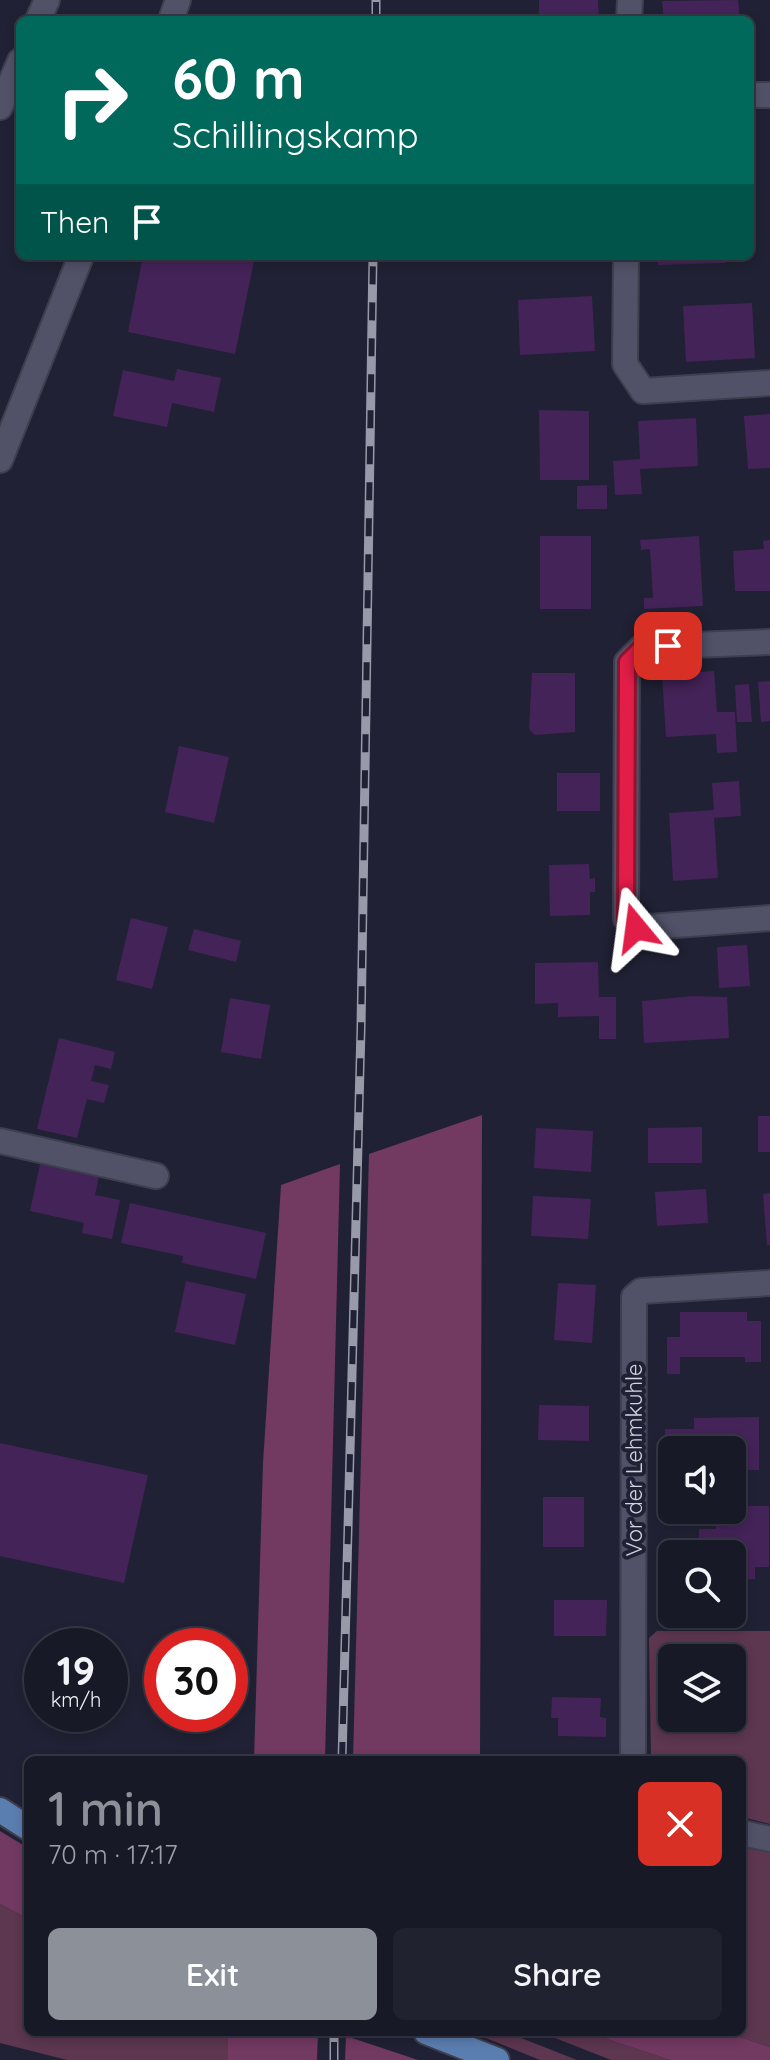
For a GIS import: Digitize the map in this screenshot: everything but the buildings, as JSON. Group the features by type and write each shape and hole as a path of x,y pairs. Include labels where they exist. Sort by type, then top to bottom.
{"main road":[{"path":"0,1810 24,1825"},
{"path":"436,2036 497,2060"}],"street":[{"path":"0,107 16,70"},
{"path":"0,460 79,260"},
{"path":"626,260 625,364 643,391 770,383"},
{"path":"770,642 642,647 627,662 626,919 636,928 770,918"},
{"path":"0,1141 156,1176"},
{"name":"Vor der Lehmkuhle","path":"633,1756 634,1297 641,1291 770,1283"},
{"path":"746,1834 770,1839"}],"shaded area":[{"path":"482,1115 480,1756 353,1756 369,1154"},
{"path":"340,1164 325,1756 254,1756 263,1463 281,1185"},
{"path":"657,1631 770,1631 770,1824 746,1818 746,1756 651,1756 649,1638"},
{"path":"0,1831 24,1846 24,1917 0,1904"},
{"path":"746,1847 770,1852 770,2047 737,2036 746,2036"},
{"path":"0,1904 24,1917 24,2036 228,2036 228,2060 67,2060 0,2043"},
{"path":"228,2036 318,2036 317,2060 228,2060"},
{"path":"346,2036 418,2060 345,2060"},
{"path":"481,2036 516,2036 577,2060 540,2060"},
{"path":"550,2036 598,2036 670,2060 611,2060"},
{"path":"598,2036 737,2036 770,2047 770,2060 670,2060"}],"railway":[{"path":"376,0 376,16"},
{"path":"342,1756 361,1028 373,260"},
{"path":"334,2036 334,2060"}],"route":[{"path":"636,928 626,919 627,662 642,647 668,646"}]}
